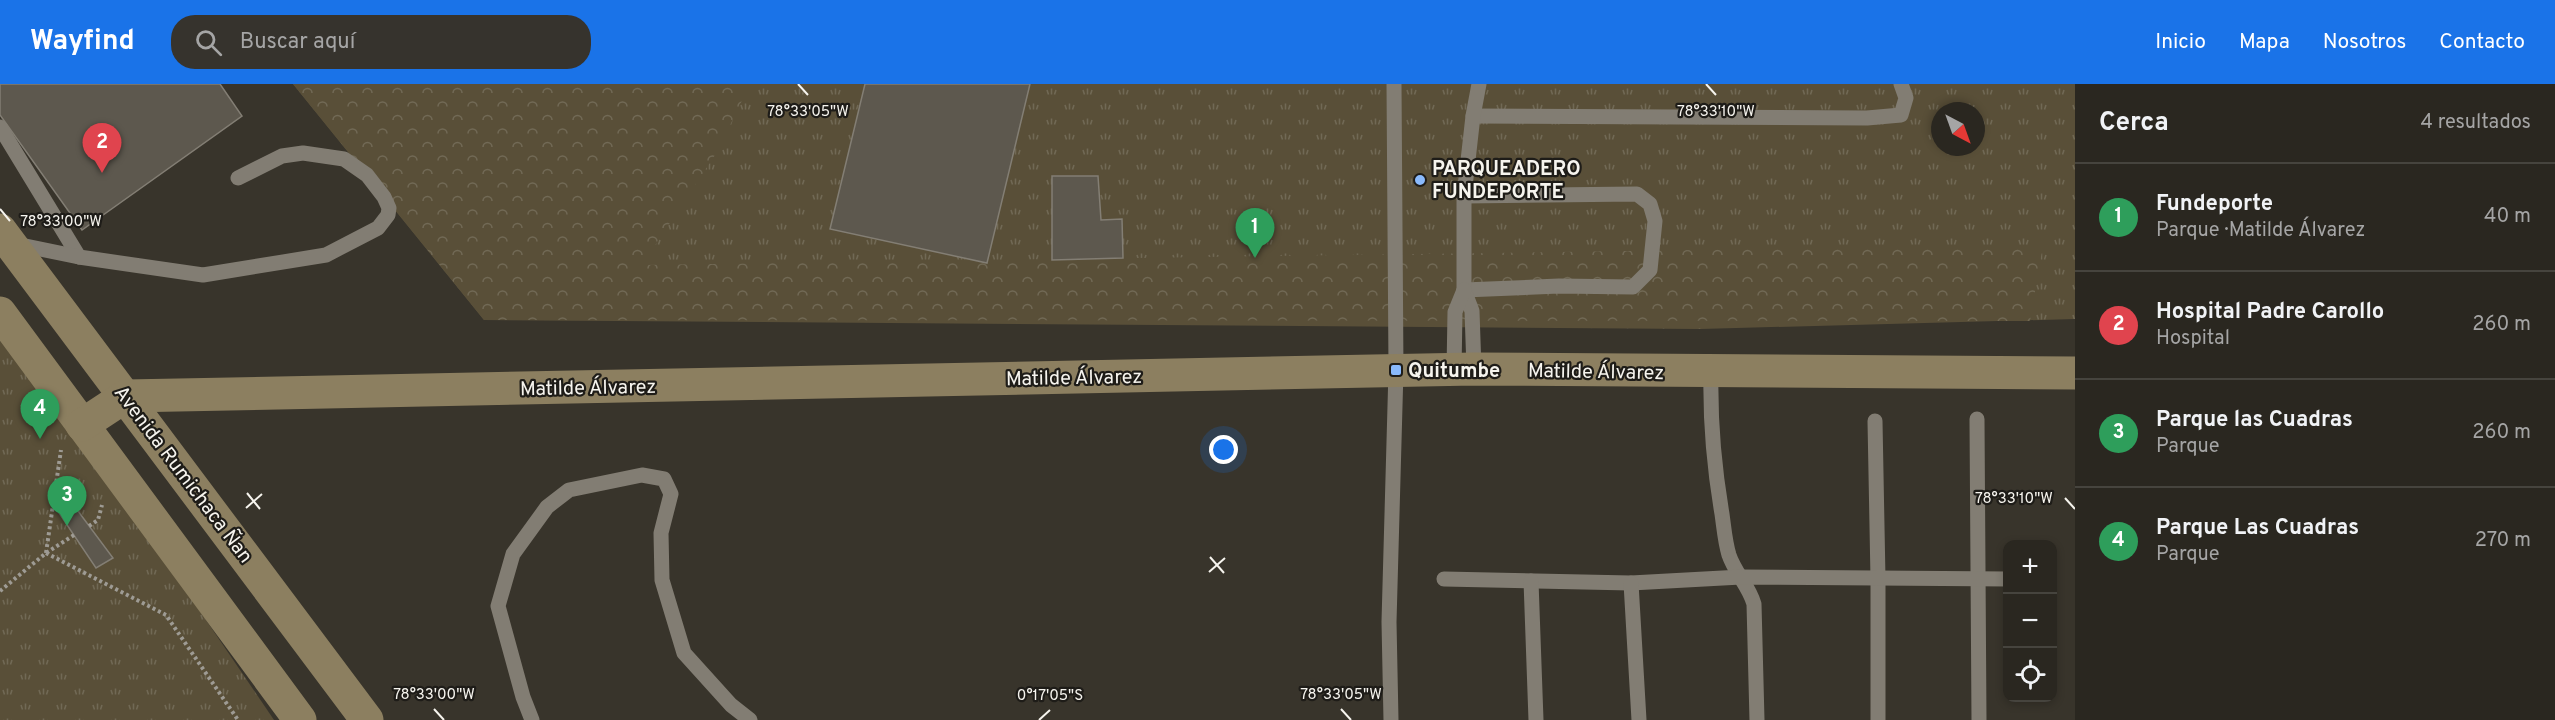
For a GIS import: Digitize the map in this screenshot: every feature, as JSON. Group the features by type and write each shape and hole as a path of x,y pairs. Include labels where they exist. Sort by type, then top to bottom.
{"street":[{"name":"Avenida Rumichaca Ñan","path":"5,236 367,720"},
{"path":"0,313 72,435 300,720"},
{"name":"Matilde Álvarez","path":"126,396 1395,370 2075,373"},
{"path":"72,435 126,396"}],"lane":[{"path":"1391,720 1389,622 1395,370 1394,84"},
{"path":"1464,370 1472,311 1464,290 1464,196 1479,84"},
{"path":"1473,116 1867,118 1901,115 1906,98 1901,84"},
{"path":"0,127 79,257"},
{"path":"5,236 79,257 203,275 326,255 378,228 389,208 367,175 344,159 303,153 282,156 238,178"},
{"path":"1464,196 1637,194 1650,204 1655,221 1650,270 1633,287 1559,286 1464,290"},
{"path":"1711,372 1710,406 1718,492 1730,556 1750,591 1754,604 1757,720"},
{"path":"1977,419 1979,720"},
{"path":"1875,421 1878,720"},
{"path":"532,720 523,697 498,606 513,554 547,507 569,490 642,475 664,479 671,495 661,533 662,580 684,653 731,705 750,720"},
{"path":"1444,579 1631,584 1741,577 2003,579"},
{"path":"1531,581 1536,720"},
{"path":"1631,584 1639,720"}],"path":[{"path":"46,553 72,435"},
{"path":"89,526 98,520"},
{"path":"0,591 46,553 74,535"},
{"path":"46,553 166,615 238,720"}],"green space":[{"path":"293,84 2075,84 2075,319 1700,329 484,320"},
{"path":"293,84 750,84 717,152 642,265 2043,245 2030,321 484,320"},
{"path":"0,327 159,551 274,720 0,720"}],"building":[{"path":"0,84 220,84 242,116 82,230 0,115"},
{"path":"865,84 1030,84 987,263 830,229"},
{"path":"1052,176 1098,176 1101,220 1122,219 1123,258 1052,260"},
{"path":"72,503 113,558 96,568 59,513"}],"place":[{"name":"Hospital Padre Carollo","path":"102,173"},
{"name":"PARQUEADERO FUNDEPORTE","path":"1420,180"},
{"name":"Fundeporte","path":"1255,258"},
{"name":"Quitumbe","path":"1396,370"},
{"name":"Parque Las Cuadras","path":"40,439"},
{"name":"Parque las Cuadras","path":"67,526"}]}
